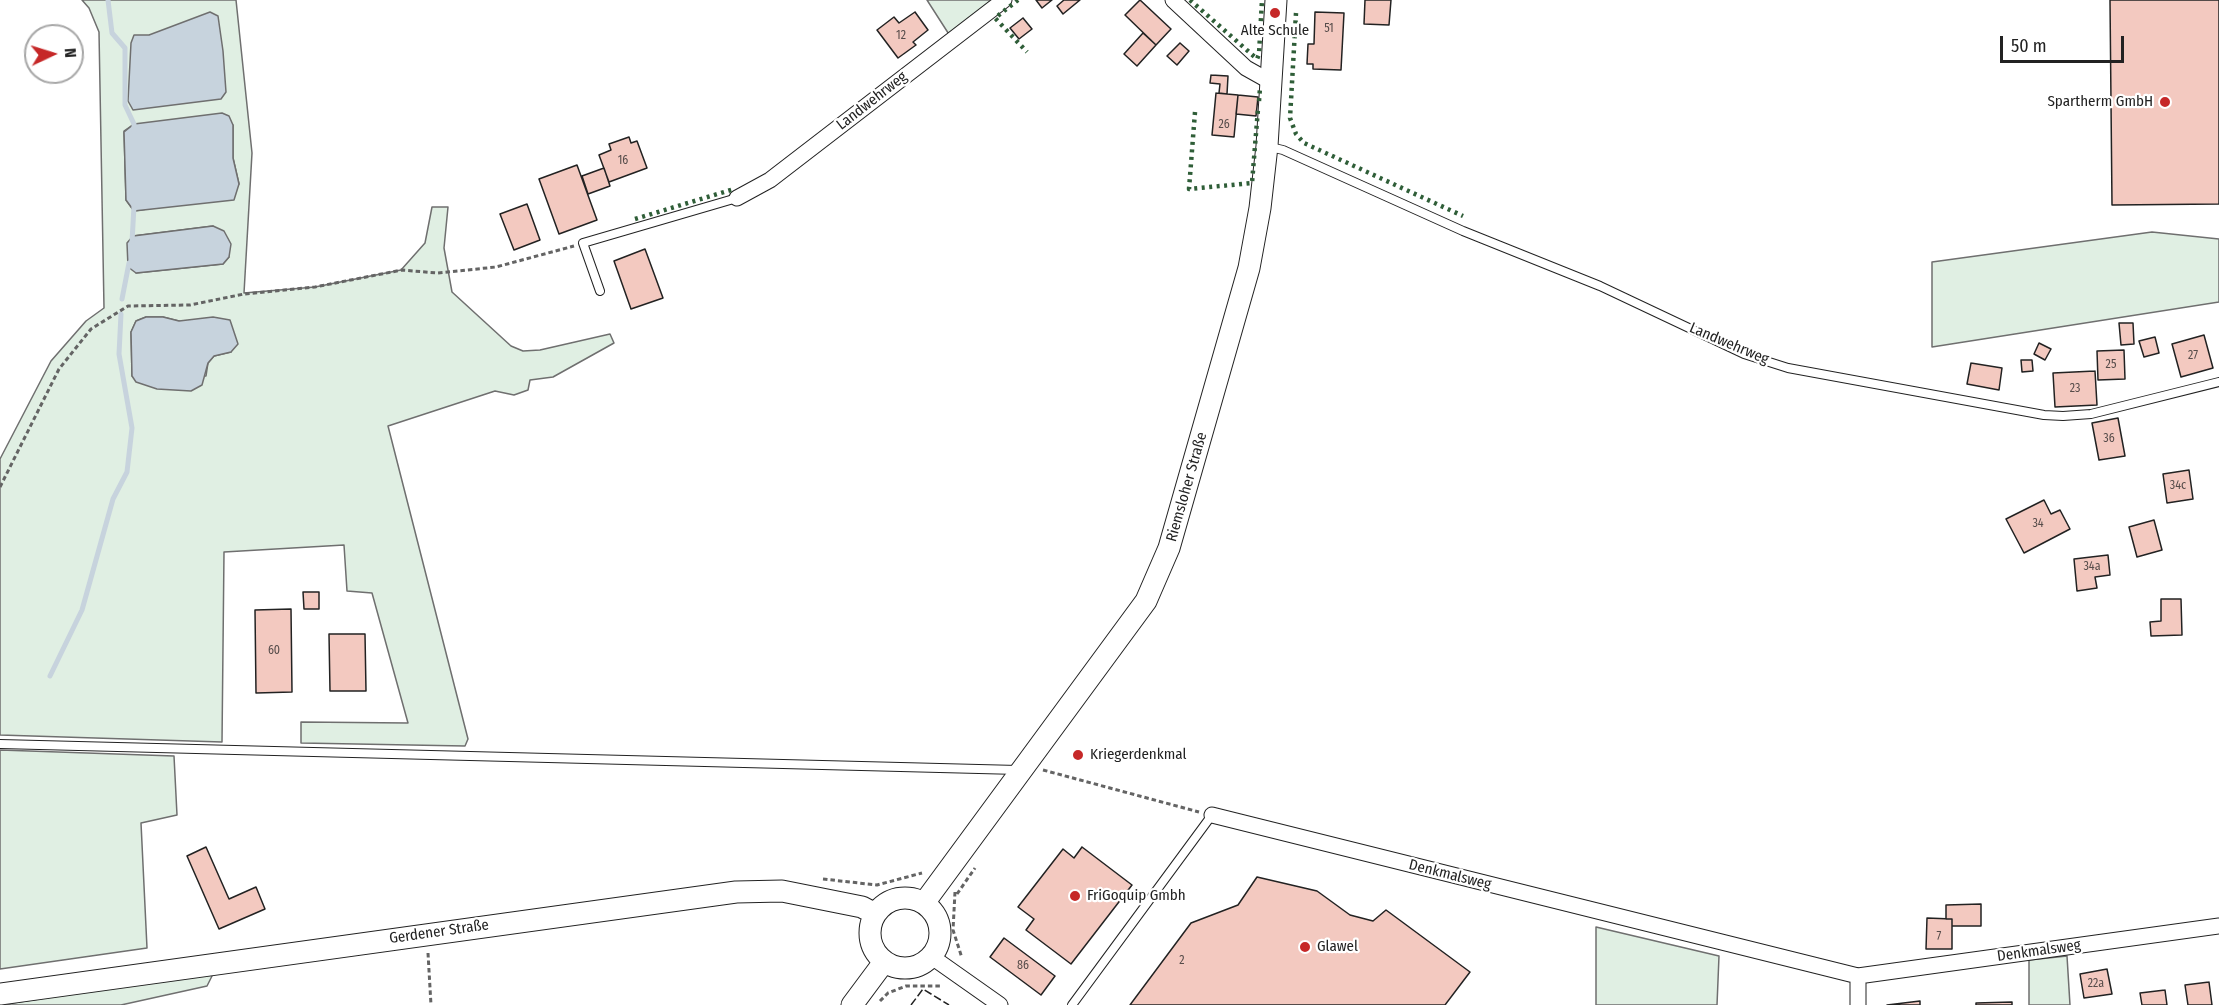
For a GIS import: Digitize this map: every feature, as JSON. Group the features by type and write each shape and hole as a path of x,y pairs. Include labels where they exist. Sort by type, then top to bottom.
{"main road":[{"name":"Riemsloher Straße","path":"924,903 1033,770 1146,601 1169,548 1249,268 1260,208 1267,146 1276,0"},
{"name":"Gerdener Straße","path":"0,993 736,892 782,891 862,907 875,914"},
{"path":"914,899 924,903 938,918 940,928 941,939 932,957 914,968 893,967 884,962 876,955 870,935 875,914 892,900 914,899"},
{"path":"852,1005 884,962"}],"street":[{"name":"Landwehrweg","path":"737,198 770,180 1004,0"},
{"path":"1173,0 1246,69 1271,82"},
{"name":"Denkmalsweg","path":"1212,815 1858,976 2219,926"},
{"path":"932,957 1000,1005"},
{"path":"1858,976 1858,1005"}],"lane":[{"name":"Landwehrweg","path":"1267,146 1283,150 1463,231 1600,286 1744,354 1788,368 2062,416 2091,414 2219,382"},
{"path":"600,291 583,243 737,198"},
{"path":"0,744 1033,770"},
{"path":"1072,1005 1212,815"}],"path":[{"path":"0,487 59,369 91,329 128,306 190,305 244,294 315,287 402,270 438,273 496,267 583,243"},
{"path":"1033,770 1212,815"},
{"path":"426,934 431,1005"}],"green space":[{"path":"82,0 236,0 252,153 244,293 315,287 401,270 425,243 432,207 448,207 444,248 452,292 511,346 523,351 540,350 610,334 614,343 553,377 530,380 528,390 514,395 495,391 388,426 468,739 465,746 301,743 301,722 408,723 372,593 347,591 344,545 224,552 222,742 0,735 0,459 51,361 86,321 104,308 99,32 89,8","holes":["134,124 233,125 233,158 239,184 180,204 134,211 126,200 124,131","213,226 229,257 223,264 136,273 133,236","146,317 163,317 179,321 231,352 214,356 208,363 206,376 132,376 131,332 136,321"]},
{"path":"927,0 1004,0 952,39"},
{"path":"2152,232 2219,239 2219,302 1932,347 1932,262"},
{"path":"0,750 174,756 177,815 141,823 147,948 0,969"},
{"path":"1596,927 1719,956 1717,1005 1596,1005"},
{"path":"2067,956 2070,1005 2029,1005 2029,960"},
{"path":"214,972 207,986 121,1005 0,1005"}],"shaded area":[{"path":"210,12 218,16 223,51 226,92 221,99 133,110 128,101 131,43 134,35 149,35"},
{"path":"222,113 229,116 233,125 233,158 239,184 234,200 134,211 126,200 124,132 134,124"},
{"path":"213,226 224,231 231,244 229,257 223,264 136,273 128,267 127,243 133,236"},
{"path":"146,317 163,317 179,321 213,317 230,320 238,344 231,352 214,356 208,363 202,385 191,391 157,389 136,382 132,376 131,332 136,321"}],"building":[{"path":"1036,0 1052,0 1042,8"},
{"path":"1064,0 1080,0 1063,14 1057,6"},
{"path":"1140,0 1171,29 1156,45 1125,15"},
{"path":"1365,0 1391,0 1389,25 1364,24"},
{"name":"Spartherm GmbH","path":"2110,0 2219,0 2219,204 2112,205"},
{"path":"915,12 928,30 913,42 916,45 898,58 877,30 894,17 899,23"},
{"path":"1315,12 1344,13 1341,70 1313,69 1313,64 1307,64 1308,44 1314,44"},
{"path":"1023,18 1032,29 1019,39 1010,28"},
{"path":"1143,33 1156,45 1137,66 1124,54"},
{"path":"1180,43 1189,51 1177,65 1167,56"},
{"path":"1211,75 1228,76 1227,94 1219,93 1220,84 1210,83"},
{"path":"1216,93 1238,95 1234,137 1212,135"},
{"path":"1238,95 1258,97 1256,116 1236,114"},
{"path":"629,137 631,143 637,141 647,168 609,182 599,155 611,150 609,144"},
{"path":"577,165 597,220 559,234 539,179"},
{"path":"604,168 610,186 588,194 582,176"},
{"path":"527,204 540,240 514,250 500,214"},
{"path":"645,249 663,298 631,309 614,261"},
{"path":"2119,323 2133,323 2134,344 2121,345"},
{"path":"2204,335 2213,368 2181,377 2172,344"},
{"path":"2155,337 2159,353 2144,357 2139,341"},
{"path":"2039,343 2051,349 2045,360 2034,354"},
{"path":"2124,350 2125,379 2098,380 2097,351"},
{"path":"2021,360 2032,360 2033,371 2022,372"},
{"path":"1971,363 2002,368 1999,390 1967,384"},
{"path":"2095,371 2097,405 2055,407 2053,373"},
{"path":"2118,418 2125,456 2099,460 2092,423"},
{"path":"2189,470 2193,499 2167,503 2163,474"},
{"path":"2044,500 2051,514 2060,510 2070,529 2024,553 2006,519"},
{"path":"2154,520 2162,550 2137,557 2129,527"},
{"path":"2108,555 2110,575 2095,577 2097,588 2077,591 2074,559"},
{"path":"303,592 319,592 319,609 304,609"},
{"path":"2161,599 2181,599 2182,635 2151,636 2150,622 2161,621"},
{"path":"291,609 292,692 256,693 255,610"},
{"path":"329,634 365,634 366,691 330,691"},
{"path":"206,847 229,899 256,887 265,909 219,929 187,856"},
{"name":"FriGoquip Gmbh","path":"1082,847 1132,885 1071,964 1026,930 1034,919 1018,907 1063,849 1074,858"},
{"name":"Glawel","path":"1257,877 1317,891 1350,915 1373,921 1386,910 1470,972 1445,1005 1130,1005 1191,923 1238,905"},
{"path":"1981,904 1981,926 1952,926 1952,919 1946,919 1946,905"},
{"path":"1927,918 1952,919 1952,949 1926,949"},
{"path":"1004,938 1055,976 1041,995 990,957"},
{"path":"2107,969 2112,994 2084,998 2080,974"},
{"path":"2209,982 2212,1005 2188,1005 2185,985"},
{"path":"2165,990 2167,1005 2142,1005 2140,993"},
{"path":"1920,1001 1920,1005 1887,1005"},
{"path":"2012,1002 2012,1005 1976,1005 1976,1003"}],"waterway":[{"path":"108,0 112,33 125,48 125,105 134,124 134,131"},
{"path":"132,242 134,206"},
{"path":"122,299 129,263"},
{"path":"50,676 82,610 113,499 127,472 132,428 119,354 121,314"}],"hedge":[{"path":"1018,0 995,18 1027,52"},
{"path":"1190,0 1257,59 1262,0"},
{"path":"1296,13 1290,118 1296,134 1304,143 1463,216"},
{"path":"1259,101 1260,88"},
{"path":"1195,112 1189,189 1252,183 1258,109"},
{"path":"635,219 734,189"}],"fence":[{"path":"911,1005 923,989 949,1005"}],"place":[{"name":"Alte Schule","path":"1275,13"},
{"name":"Spartherm GmbH","path":"2165,102"},
{"name":"Kriegerdenkmal","path":"1078,755"},
{"name":"FriGoquip Gmbh","path":"1075,896"},
{"name":"Glawel","path":"1305,947"}]}
